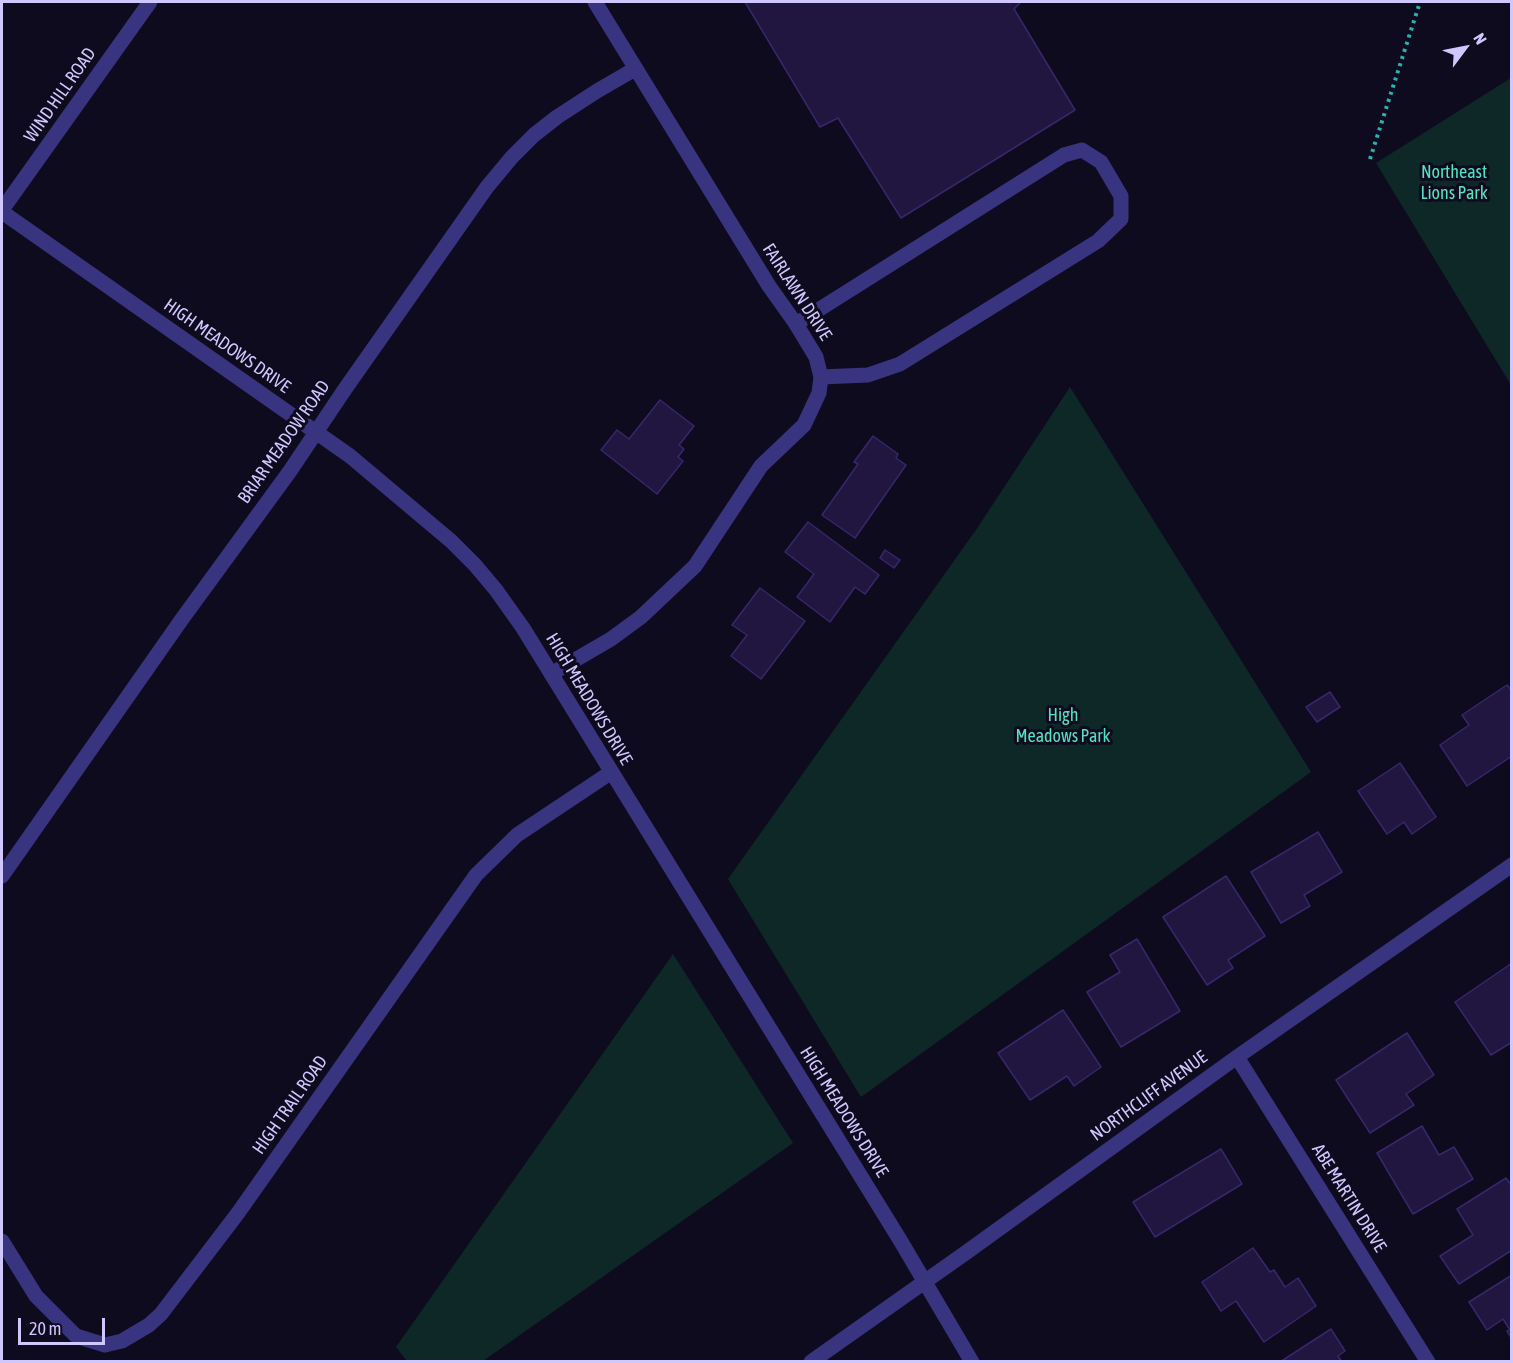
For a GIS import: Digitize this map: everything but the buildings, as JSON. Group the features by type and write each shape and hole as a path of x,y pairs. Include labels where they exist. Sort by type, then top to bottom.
{"street":[{"name":"WIND HILL ROAD","path":"2,211 150,2"},
{"name":"FAIRLAWN DRIVE","path":"595,2 769,286 816,357 821,377"},
{"name":"BRIAR MEADOW ROAD","path":"2,876 487,187 512,157 557,117 635,69"},
{"path":"551,674 611,639 641,617 694,566 761,466 804,425 819,393 821,377 868,375 900,364 1098,241 1121,219 1121,196 1101,162 1082,150 1064,155 796,324"},
{"name":"HIGH MEADOWS DRIVE","path":"2,211 350,456 476,565 516,619 551,674 972,1362"},
{"name":"HIGH TRAIL ROAD","path":"2,1241 36,1296 76,1336 105,1346 128,1339 148,1325 161,1314 238,1213 476,875 517,836 610,772"},
{"name":"NORTHCLIFF AVENUE","path":"811,1362 1237,1057 1512,865"},
{"name":"ABE MARTIN DRIVE","path":"1237,1057 1428,1362"}],"path":[{"path":"1370,159 1420,2"}],"green space":[{"name":"Northeast Lions Park","path":"1511,78 1511,385 1376,163"},
{"name":"High Meadows Park","path":"1070,387 1311,772 861,1097 728,879 978,527"},
{"path":"673,954 793,1143 483,1361 407,1361 396,1347"}]}
